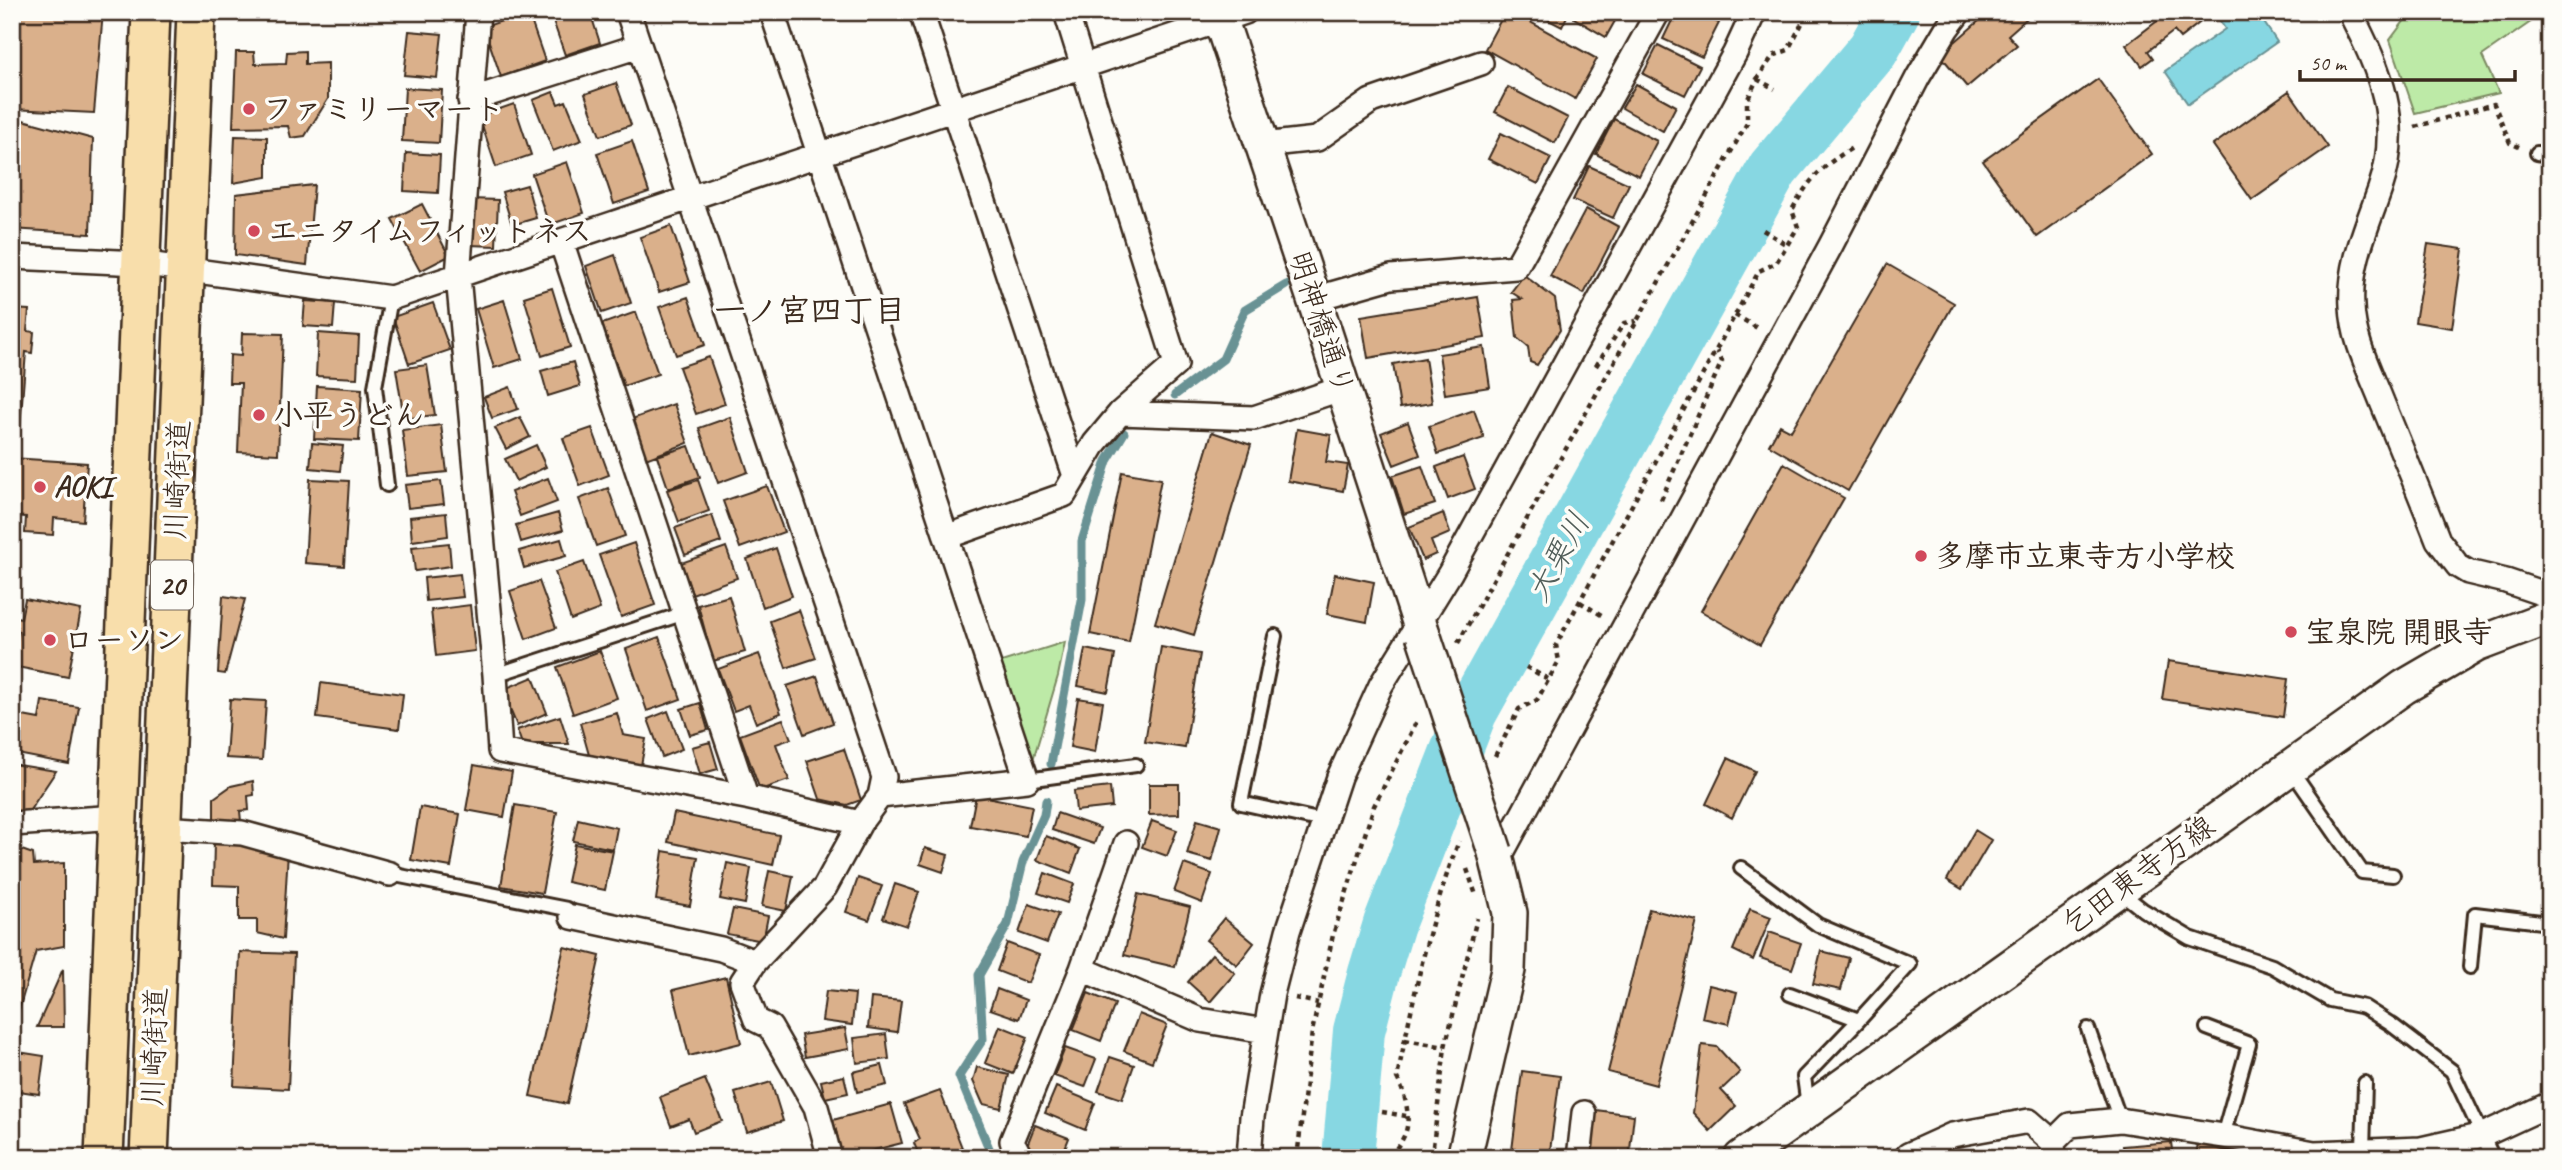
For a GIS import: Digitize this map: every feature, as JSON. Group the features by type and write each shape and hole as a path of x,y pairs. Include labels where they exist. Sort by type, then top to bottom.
{"main road":[{"name":"川崎街道","path":"104,1158 150,12"},
{"name":"川崎街道","path":"149,1158 196,12"}],"street":[{"path":"478,12 458,275 500,751 746,797 860,823"},
{"path":"628,12 884,777 880,796 860,823 825,887 755,961 742,982 756,1020 770,1027 816,1107 830,1158"},
{"path":"772,12 1027,780 880,796"},
{"path":"921,12 1075,476"},
{"path":"946,537 1063,495 1095,443 1119,413 1176,365 1066,12"},
{"path":"1314,299 1391,276 1516,267 1658,12"},
{"path":"1249,1158 1265,1031 1288,931 1339,777 1381,685 1421,627 1735,53 1754,12"},
{"path":"2350,12 2375,61 2385,92 2390,131 2389,158 2356,259 2352,306 2358,342 2438,540 2449,555 2458,566 2468,572 2550,596"},
{"path":"12,257 140,263 391,298 1084,66 1228,15"},
{"name":"明神橋通り","path":"1228,15 1262,145 1497,856 1510,913 1508,970 1464,1158"},
{"path":"1497,856 1953,20"},
{"path":"470,100 639,46"},
{"path":"1262,145 1317,139 1371,101 1481,63"},
{"path":"561,241 746,797"},
{"path":"1119,413 1254,418 1343,388"},
{"name":"乞田東寺方線","path":"1741,1158 2404,687 2440,665 2496,637 2550,617"},
{"path":"12,824 118,817"},
{"path":"162,828 242,832 390,874"},
{"path":"1021,1158 1012,1142 1082,970 1126,843"},
{"path":"572,917 721,949 755,961"},
{"path":"1082,970 1200,1020 1265,1031"},
{"path":"1908,1155 1952,1135 2029,1121 2054,1150 2070,1125 2120,1120 2223,1136 2316,1156 2363,1150 2421,1149 2483,1135 2550,1104"},
{"path":"1579,1158 1584,1114"}],"lane":[{"path":"1953,20 1973,12"},
{"path":"387,485 375,387 391,298"},
{"path":"495,675 685,613"},
{"path":"1275,636 1241,803 1323,821"},
{"path":"1027,780 1136,765"},
{"path":"2289,767 2362,872 2393,875"},
{"path":"1741,868 1818,925 1910,964 1804,1077 1809,1110"},
{"path":"390,874 567,909 572,917"},
{"path":"2118,890 2143,910 2190,938 2272,966 2330,1000 2364,1007 2382,1019 2452,1071 2493,1158"},
{"path":"2470,967 2474,914 2550,923"},
{"path":"1790,994 1858,1020"},
{"path":"2207,1028 2249,1044 2223,1136"},
{"path":"2088,1029 2120,1120"},
{"path":"2363,1150 2365,1083"}],"path":[{"path":"1453,653 1747,123 1747,101 1757,79 1773,56 1788,50 1808,12"},
{"path":"1757,79 1775,89"},
{"path":"2406,130 2494,104 2510,143 2543,154"},
{"path":"1492,762 1519,709 1536,699 1559,661 1556,645 1759,271 1776,263 1798,227 1792,210 1808,183 1826,164 1857,145"},
{"path":"1763,230 1787,245"},
{"path":"1735,315 1762,330"},
{"path":"1657,509 1722,360 1716,351"},
{"path":"1580,602 1604,616"},
{"path":"1600,624 1611,605"},
{"path":"1526,667 1548,679"},
{"path":"1297,1158 1312,1032 1333,935 1374,806 1423,709"},
{"path":"1394,1158 1394,1150 1405,1135 1407,1096 1397,1078 1423,954 1447,873 1462,835"},
{"path":"1432,1158 1445,1047 1479,906 1476,895"},
{"path":"1405,1040 1445,1047"},
{"path":"1382,1112 1406,1116"}],"green space":[{"path":"2411,12 2545,12 2482,56 2499,93 2415,113 2390,40"},
{"path":"1065,642 1058,676 1027,780 989,666"}],"water":[{"path":"2230,12 2257,12 2277,42 2188,104 2165,71 2225,29 2219,19"}],"building":[{"path":"12,12 103,12 94,113 12,109"},
{"path":"415,12 445,12 444,20 415,18"},
{"path":"528,12 545,61 501,77 484,27"},
{"path":"550,12 590,12 600,43 565,55"},
{"path":"1505,12 1512,12 1597,59 1575,99 1485,49"},
{"path":"1569,12 1562,27 1537,14"},
{"path":"1577,12 1620,12 1606,37 1574,18"},
{"path":"1676,12 1696,12 1719,23 1702,57 1663,39"},
{"path":"1989,12 2034,12 2008,35 2017,45 1967,87 1940,55"},
{"path":"2169,12 2197,12 2203,20 2180,38 2174,31 2148,51 2153,58 2142,66 2126,45"},
{"path":"409,31 442,34 437,78 404,75"},
{"path":"1658,45 1700,66 1685,95 1643,74"},
{"path":"305,51 305,64 328,63 328,99 305,136 291,138 288,126 233,127 236,52 254,52 255,64 286,63 287,52"},
{"path":"2098,79 2152,154 2037,237 1983,161"},
{"path":"616,83 631,125 600,136 585,94"},
{"path":"1636,84 1676,106 1663,131 1622,108"},
{"path":"1508,87 1568,118 1555,143 1495,112"},
{"path":"405,88 442,90 439,143 402,141"},
{"path":"2289,91 2328,147 2252,200 2213,145"},
{"path":"553,92 558,104 566,101 582,140 553,151 533,100"},
{"path":"514,104 531,155 496,167 479,116"},
{"path":"1614,119 1657,141 1639,176 1596,154"},
{"path":"23,120 93,139 90,234 12,229 12,143 20,143"},
{"path":"1501,133 1551,158 1538,184 1488,159"},
{"path":"235,136 267,137 267,177 233,183"},
{"path":"632,141 649,192 614,204 597,153"},
{"path":"406,153 440,155 438,193 404,191"},
{"path":"567,162 584,213 549,225 532,174"},
{"path":"1589,166 1629,184 1613,218 1573,200"},
{"path":"314,185 307,265 235,255 236,194"},
{"path":"527,185 536,218 512,225 502,192"},
{"path":"470,199 498,200 496,246 469,245"},
{"path":"422,204 449,256 420,271 392,219"},
{"path":"1586,209 1619,227 1584,294 1550,276"},
{"path":"671,226 690,282 659,292 640,237"},
{"path":"2428,244 2463,249 2452,328 2415,322"},
{"path":"615,255 631,303 602,313 586,266"},
{"path":"1887,264 1954,303 1848,491 1769,445 1780,425 1791,431"},
{"path":"1524,275 1555,299 1560,330 1537,365 1530,362 1528,347 1517,338 1513,300 1522,299 1511,292"},
{"path":"552,288 570,347 542,356 524,297"},
{"path":"688,297 705,345 676,355 659,307"},
{"path":"1478,297 1485,338 1368,358 1361,316"},
{"path":"504,300 522,359 494,368 476,309"},
{"path":"305,301 335,303 333,328 303,326"},
{"path":"433,303 450,350 409,364 393,317"},
{"path":"12,309 29,310 27,331 34,332 32,353 26,352 19,440 12,440"},
{"path":"636,312 658,374 624,386 602,324"},
{"path":"242,333 283,334 278,454 238,452 241,383 229,383 230,355 241,356"},
{"path":"318,333 359,336 357,378 316,376"},
{"path":"1484,347 1490,387 1445,394 1439,354"},
{"path":"709,357 725,404 696,414 679,367"},
{"path":"1425,358 1432,403 1400,408 1393,364"},
{"path":"573,362 580,386 548,396 541,371"},
{"path":"427,365 435,415 404,419 396,369"},
{"path":"317,386 362,389 359,441 314,439"},
{"path":"510,387 518,409 492,418 484,397"},
{"path":"674,404 688,443 643,460 629,420"},
{"path":"1474,410 1484,438 1438,454 1429,426"},
{"path":"520,417 530,437 506,449 495,428"},
{"path":"730,417 748,472 718,483 699,428"},
{"path":"1408,422 1420,455 1394,465 1381,433"},
{"path":"441,425 447,472 408,476 402,430"},
{"path":"592,428 609,475 580,486 563,438"},
{"path":"1297,429 1331,435 1326,462 1348,465 1343,491 1288,481"},
{"path":"1212,432 1251,445 1194,635 1155,623"},
{"path":"312,443 343,446 340,471 310,468"},
{"path":"536,445 546,467 516,481 505,459"},
{"path":"689,446 700,477 668,488 657,456"},
{"path":"1463,457 1475,489 1448,499 1436,467"},
{"path":"12,458 87,463 83,521 54,518 53,535 25,533 26,517 12,516"},
{"path":"1784,463 1844,498 1760,645 1701,611"},
{"path":"1422,466 1435,504 1404,514 1392,476"},
{"path":"1122,472 1161,479 1129,642 1090,634"},
{"path":"548,478 557,502 520,516 511,492"},
{"path":"310,479 349,481 344,566 305,563"},
{"path":"698,480 709,511 679,522 667,490"},
{"path":"441,481 444,504 408,508 405,485"},
{"path":"767,486 784,532 740,548 723,501"},
{"path":"608,488 625,536 596,546 579,499"},
{"path":"446,513 448,536 412,541 410,517"},
{"path":"558,513 563,530 521,542 516,525"},
{"path":"1443,513 1450,533 1431,541 1436,554 1423,560 1409,527"},
{"path":"712,515 721,542 685,555 675,528"},
{"path":"561,539 566,556 524,568 519,551"},
{"path":"449,543 451,566 415,571 412,547"},
{"path":"634,543 655,605 621,617 599,555"},
{"path":"726,547 737,578 692,594 681,563"},
{"path":"776,548 792,596 763,607 747,559"},
{"path":"584,562 600,609 571,620 555,572"},
{"path":"460,574 463,597 426,601 424,578"},
{"path":"1335,574 1374,582 1367,622 1327,614"},
{"path":"539,581 556,628 526,639 510,591"},
{"path":"223,596 245,599 225,674 218,673"},
{"path":"729,596 745,652 713,661 698,605"},
{"path":"25,599 81,610 68,677 12,666 19,631 12,630 12,616 21,618"},
{"path":"470,605 475,651 436,656 431,610"},
{"path":"799,610 816,658 786,668 770,621"},
{"path":"659,637 681,699 647,711 626,649"},
{"path":"1161,647 1200,654 1185,748 1145,742"},
{"path":"1085,649 1115,655 1108,692 1078,686"},
{"path":"600,651 617,698 573,714 557,667"},
{"path":"759,654 781,713 756,723 749,705 734,711 718,669"},
{"path":"2168,661 2288,679 2283,717 2162,699"},
{"path":"817,676 833,723 804,734 787,686"},
{"path":"533,677 547,713 517,726 502,690"},
{"path":"321,683 403,694 399,729 317,718"},
{"path":"1078,698 1103,702 1095,752 1070,747"},
{"path":"230,699 266,701 262,760 226,758"},
{"path":"42,701 79,707 69,764 12,753 12,714 39,719"},
{"path":"700,703 708,730 690,735 681,709"},
{"path":"668,711 682,749 662,757 648,719"},
{"path":"617,713 623,735 646,739 641,765 589,755 580,723"},
{"path":"560,716 569,744 522,744 517,730"},
{"path":"783,719 791,739 776,744 789,780 760,790 740,735"},
{"path":"710,742 718,769 700,774 692,747"},
{"path":"844,749 861,800 847,805 820,799 807,761"},
{"path":"1728,758 1755,771 1732,818 1706,804"},
{"path":"12,764 56,771 28,813 12,810"},
{"path":"474,765 512,772 504,817 466,810"},
{"path":"253,781 254,795 248,796 249,810 240,811 241,821 214,822 214,798 231,786"},
{"path":"1149,784 1179,784 1179,814 1149,815"},
{"path":"1110,787 1112,807 1076,811 1074,791"},
{"path":"976,795 1032,806 1026,836 970,826"},
{"path":"515,805 557,812 542,893 501,886"},
{"path":"420,807 460,814 451,867 411,860"},
{"path":"674,813 779,835 773,865 668,842"},
{"path":"1057,813 1100,828 1094,844 1052,830"},
{"path":"578,819 617,828 613,849 573,841"},
{"path":"1197,820 1221,827 1212,861 1187,854"},
{"path":"1152,821 1177,830 1167,856 1142,847"},
{"path":"1975,830 1991,840 1962,889 1947,880"},
{"path":"1046,836 1080,849 1071,873 1037,860"},
{"path":"214,842 288,851 283,939 257,933 257,920 239,920 239,886 213,885"},
{"path":"575,844 613,851 605,890 567,882"},
{"path":"925,848 948,855 943,872 920,864"},
{"path":"12,849 33,854 34,865 64,863 64,946 36,951 18,1013 12,1011"},
{"path":"663,851 698,857 690,906 656,900"},
{"path":"727,863 751,868 745,904 720,899"},
{"path":"1184,864 1212,874 1202,903 1174,892"},
{"path":"769,871 793,876 786,911 762,906"},
{"path":"1045,873 1074,884 1067,903 1038,893"},
{"path":"858,878 882,886 869,920 846,912"},
{"path":"895,884 919,892 907,926 883,918"},
{"path":"1138,894 1190,907 1175,967 1124,955"},
{"path":"1029,904 1058,914 1047,943 1019,933"},
{"path":"733,909 768,916 763,941 727,934"},
{"path":"1649,909 1697,921 1656,1085 1608,1072"},
{"path":"1750,909 1771,917 1753,960 1733,950"},
{"path":"1224,918 1254,943 1237,965 1206,940"},
{"path":"1769,932 1801,943 1792,969 1760,958"},
{"path":"1007,943 1039,955 1028,983 997,971"},
{"path":"564,947 600,956 567,1104 530,1096"},
{"path":"1821,951 1849,958 1841,990 1813,984"},
{"path":"240,952 294,954 288,1089 234,1086"},
{"path":"1212,954 1235,973 1210,1002 1188,982"},
{"path":"63,969 64,1027 37,1027"},
{"path":"726,977 741,1043 689,1056 673,990"},
{"path":"1709,985 1737,992 1729,1024 1702,1018"},
{"path":"997,989 1026,1000 1019,1019 990,1009"},
{"path":"826,991 855,994 852,1025 822,1021"},
{"path":"1088,993 1115,1004 1101,1041 1073,1030"},
{"path":"871,998 901,1001 897,1032 868,1028"},
{"path":"1139,1014 1167,1025 1152,1062 1124,1051"},
{"path":"1000,1026 1028,1037 1013,1074 985,1063"},
{"path":"845,1028 849,1049 805,1057 801,1035"},
{"path":"886,1034 889,1059 857,1063 854,1038"},
{"path":"1702,1045 1717,1047 1740,1072 1721,1090 1736,1106 1710,1131 1693,1113"},
{"path":"1065,1048 1096,1059 1085,1087 1054,1076"},
{"path":"12,1051 44,1056 39,1094 12,1090"},
{"path":"1110,1057 1134,1065 1122,1099 1098,1091"},
{"path":"882,1065 887,1085 857,1092 853,1072"},
{"path":"977,1067 1009,1075 1001,1108 983,1104 973,1081"},
{"path":"1522,1071 1560,1076 1549,1158 1511,1158"},
{"path":"844,1076 848,1093 825,1098 821,1081"},
{"path":"705,1079 722,1121 694,1132 689,1119 671,1126 660,1097"},
{"path":"771,1082 783,1121 747,1132 735,1093"},
{"path":"1056,1087 1095,1103 1085,1130 1045,1113"},
{"path":"940,1091 966,1158 920,1158 914,1143 920,1139 904,1104"},
{"path":"891,1104 902,1143 843,1158 833,1120"},
{"path":"1596,1110 1634,1115 1629,1158 1590,1158"},
{"path":"1035,1125 1069,1138 1061,1158 1050,1158 1026,1148"},
{"path":"2171,1142 2173,1158 2124,1158 2123,1146"},
{"path":"2198,1144 2235,1153 2234,1158 2195,1158"},
{"path":"2100,1149 2102,1158 2073,1158 2072,1153"}],"waterway":[{"name":"大栗川","path":"1348,1158 1359,1031 1374,973 1389,924 1471,713 1773,169 1873,50 1894,12"},
{"path":"1175,395 1223,359 1245,310 1286,285"},
{"path":"1051,764 1082,600 1082,541 1107,461 1124,433"},
{"path":"993,1158 959,1076 983,1039 979,975 1008,924 1023,862 1044,815 1046,801"}],"place":[{"name":"ファミリーマート","path":"249,109"},
{"name":"エニタイムフィットネス","path":"254,231"},
{"name":"小平うどん","path":"259,415"},
{"name":"AOKI","path":"40,487"},
{"name":"多摩市立東寺方小学校","path":"1921,556"},
{"name":"宝泉院 開眼寺","path":"2291,632"},
{"name":"ローソン","path":"50,640"}],"district":[{"name":"一ノ宮四丁目","path":"810,310"}]}
